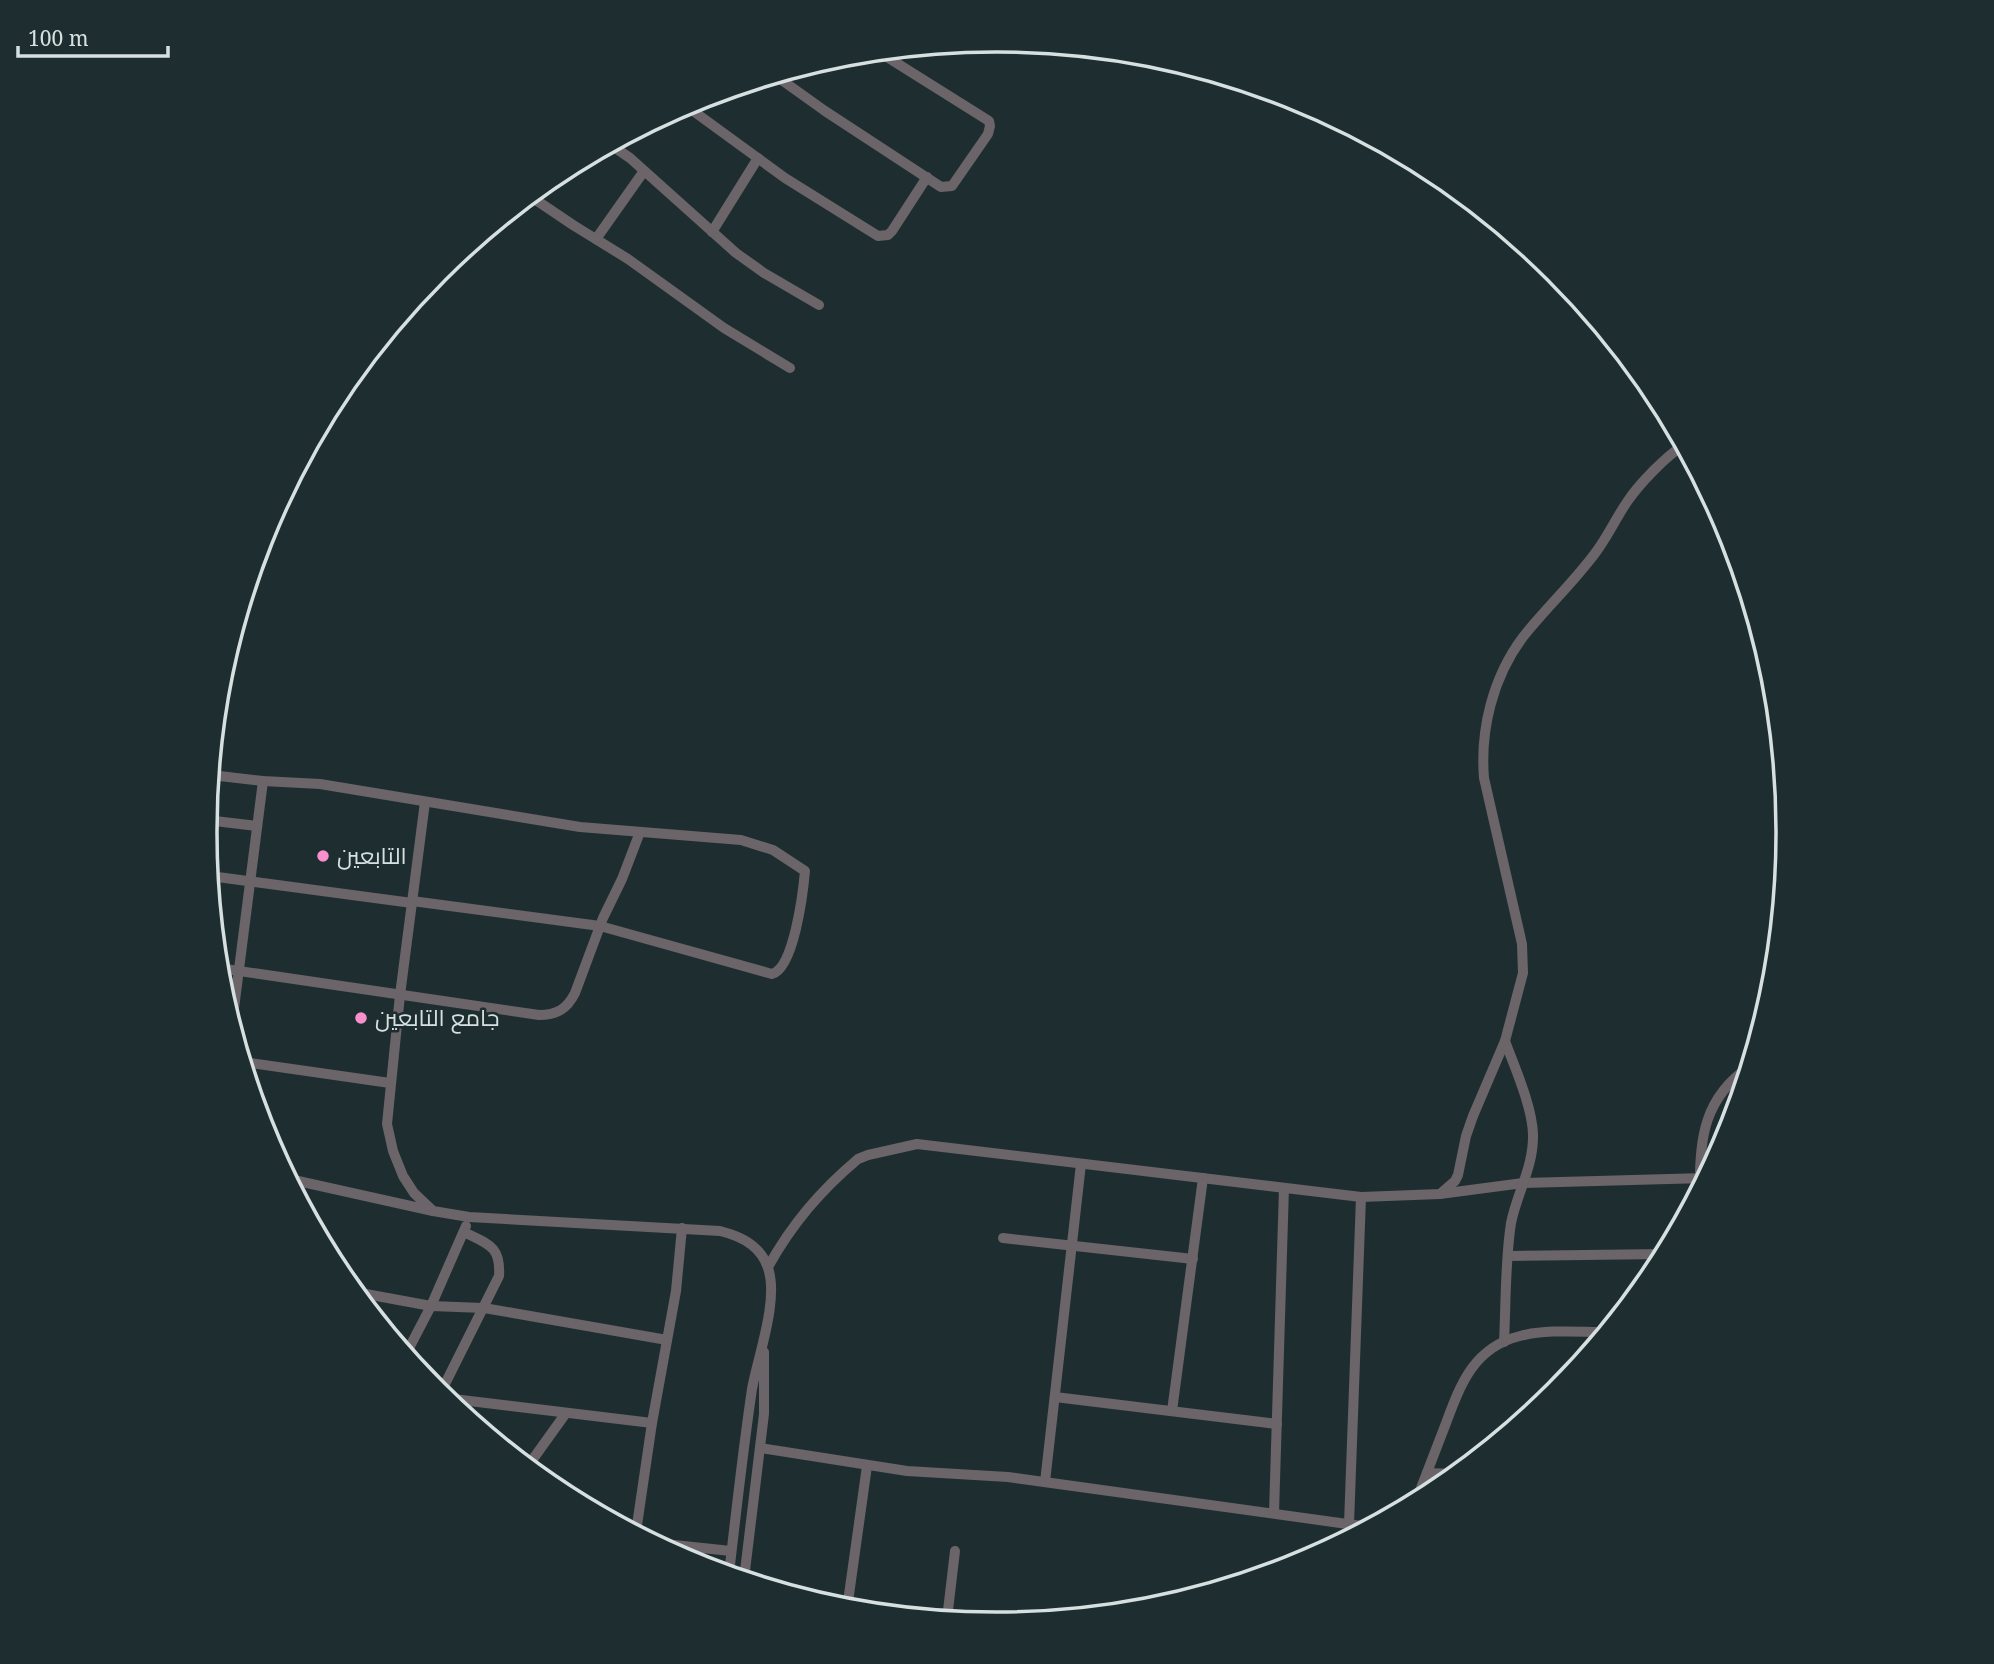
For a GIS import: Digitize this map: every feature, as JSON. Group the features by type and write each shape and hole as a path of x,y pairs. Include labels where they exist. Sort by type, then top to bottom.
{"street":[{"path":"785,82 941,187 948,188 988,134 989,121 891,60"},
{"path":"696,113 758,158 878,236 888,235 892,231 927,177"},
{"path":"618,151 736,253 819,305"},
{"path":"712,232 758,158"},
{"path":"596,239 644,171"},
{"path":"539,202 628,259 724,328 790,368"},
{"path":"1440,1194 1458,1175 1466,1136 1506,1041 1521,987 1523,959 1482,760 1490,704 1504,669 1524,637 1594,555 1632,496 1677,451"},
{"path":"219,776 320,784 580,827 752,842 773,850 805,871 798,924 781,969 776,974 600,926 219,877"},
{"path":"235,997 263,781"},
{"path":"425,802 400,995 387,1124 402,1176 414,1193 433,1211"},
{"path":"217,821 257,826"},
{"path":"230,970 550,1015 561,1011 570,1003 640,832"},
{"path":"1504,1342 1512,1220 1532,1152 1532,1118 1506,1041"},
{"path":"253,1063 390,1083"},
{"path":"1703,1162 1704,1128 1710,1110 1720,1094 1737,1076"},
{"path":"768,1267 802,1213 849,1166 868,1155 917,1144 1361,1197 1440,1194 1523,1183 1693,1182"},
{"path":"1045,1482 1081,1164"},
{"path":"1172,1411 1203,1178"},
{"path":"300,1182 469,1217 720,1231 737,1236 752,1245 768,1267 771,1293 764,1346 752,1388 730,1564"},
{"path":"1274,1513 1284,1188"},
{"path":"1349,1524 1361,1197"},
{"path":"410,1345 431,1306 469,1217"},
{"path":"637,1523 676,1291 682,1228"},
{"path":"446,1383 499,1276 500,1261 496,1251 464,1232"},
{"path":"1003,1238 1193,1259"},
{"path":"1508,1256 1652,1254"},
{"path":"370,1295 431,1306 484,1308 667,1340"},
{"path":"1422,1485 1461,1384 1479,1359 1504,1342 1533,1333 1594,1332"},
{"path":"745,1570 765,1397 764,1346"},
{"path":"1055,1397 1277,1424"},
{"path":"464,1400 652,1423"},
{"path":"534,1458 566,1413"},
{"path":"760,1448 867,1466 922,1473 989,1475 1354,1525"},
{"path":"849,1598 867,1466"},
{"path":"1427,1473 1439,1473"},
{"path":"684,1545 732,1551"},
{"path":"948,1610 955,1551"}],"place":[{"name":"التابعين","path":"323,856"},
{"name":"جامع التابعين","path":"361,1018"}]}
